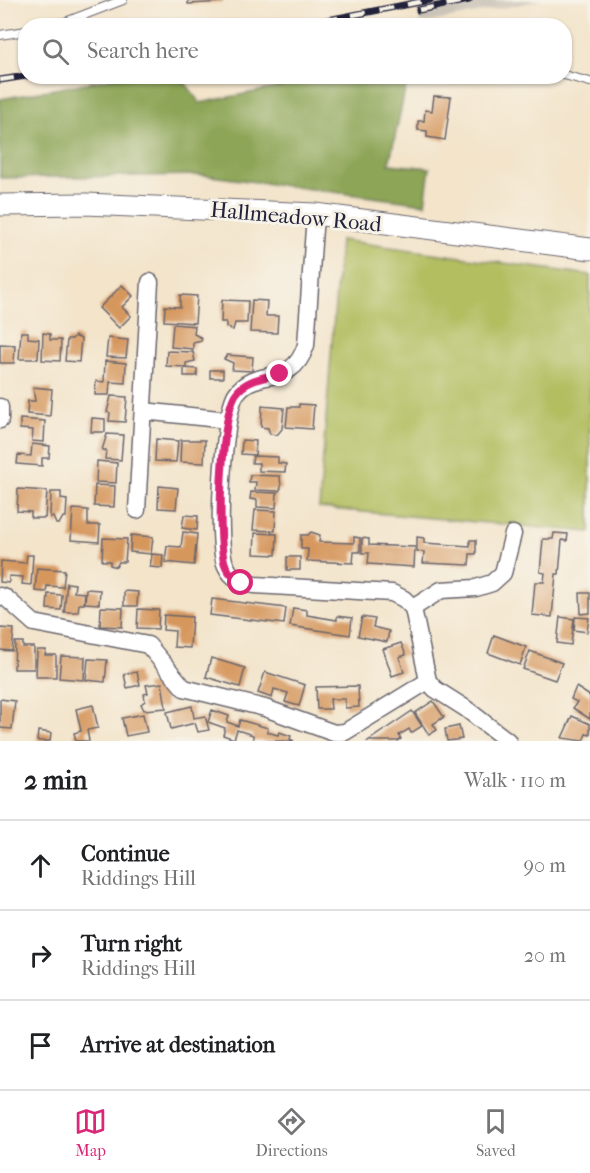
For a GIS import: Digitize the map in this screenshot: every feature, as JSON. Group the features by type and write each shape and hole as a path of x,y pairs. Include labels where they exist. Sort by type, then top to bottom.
{"street":[{"name":"Hallmeadow Road","path":"0,205 98,204 315,214 590,249"},
{"path":"315,214 306,345 302,359 294,368 254,380 243,387 235,395 228,420 221,486 221,546 224,564 241,583 392,594 404,599 413,608 428,681 435,689 465,708 508,741"},
{"path":"137,510 150,282"},
{"path":"0,407 0,420"},
{"path":"143,411 228,420"},
{"path":"413,608 441,590 476,588 492,583 503,573 513,534"},
{"path":"0,596 34,623 148,645 184,688 265,708 347,736 428,681"}],"lane":[{"path":"76,18 123,0"},
{"path":"0,35 18,32"},
{"path":"572,77 590,82"}],"shaded area":[{"path":"416,0 542,0 450,18 419,18"}],"green space":[{"path":"81,84 186,84 200,103 294,84 406,84 389,164 430,168 425,204 203,175 0,178 0,99"},
{"path":"340,240 590,275 590,532 319,508"}],"building":[{"path":"188,0 223,0 223,2 188,4"},
{"path":"434,96 451,97 445,140 427,137 427,131 418,130 418,121 424,121 425,110 432,111"},
{"path":"122,285 133,296 122,307 131,316 119,328 99,308"},
{"path":"180,295 197,296 195,323 164,321 165,306 180,307"},
{"path":"222,300 248,301 247,323 235,323 233,330 226,327 226,322 221,322"},
{"path":"252,300 267,301 266,316 278,316 277,333 250,332"},
{"path":"173,324 195,326 194,334 202,338 201,341 193,343 193,349 171,347"},
{"path":"21,332 28,332 28,338 39,339 38,359 19,359"},
{"path":"43,333 50,334 50,340 61,340 60,361 42,360"},
{"path":"75,336 81,339 79,362 65,361 67,339"},
{"path":"108,338 128,340 126,358 106,357"},
{"path":"0,344 15,345 14,363 0,363"},
{"path":"167,351 193,352 195,361 186,363 186,367 166,366"},
{"path":"227,355 253,357 252,371 232,370 233,363 224,359"},
{"path":"105,361 126,363 125,383 110,382 109,395 95,395 96,381 104,382"},
{"path":"184,368 197,369 197,376 184,376"},
{"path":"210,370 223,370 223,378 210,378"},
{"path":"33,387 52,389 50,416 27,414 28,401 35,401"},
{"path":"111,396 127,397 125,422 109,421 110,413 107,412"},
{"path":"299,404 314,405 312,429 286,427 288,407 299,407"},
{"path":"262,406 284,408 282,429 277,435 270,434 268,428 261,427"},
{"path":"92,418 105,419 105,432 91,432"},
{"path":"20,419 45,421 44,442 32,441 33,430 20,429"},
{"path":"107,434 123,435 121,460 105,459 106,450 102,450"},
{"path":"156,439 178,441 176,462 155,461"},
{"path":"181,440 205,440 204,463 180,462"},
{"path":"242,440 256,441 255,455 241,454"},
{"path":"32,444 50,446 49,458 42,458 42,466 17,464 18,455 31,456"},
{"path":"253,456 278,457 278,463 286,464 285,472 259,471 259,463 252,463"},
{"path":"97,461 117,463 116,483 96,482"},
{"path":"250,475 280,476 281,488 279,491 255,490 256,482 249,482"},
{"path":"95,485 115,486 114,507 94,506"},
{"path":"159,486 178,488 176,509 158,508"},
{"path":"18,489 47,491 45,518 31,518 31,512 17,511"},
{"path":"51,492 61,492 61,499 67,500 66,517 63,517 59,524 56,524 53,517 50,517"},
{"path":"251,492 277,493 276,508 257,507 257,500 250,499"},
{"path":"73,509 88,510 88,525 100,525 99,542 71,540"},
{"path":"255,510 276,511 275,531 253,530"},
{"path":"184,515 198,516 197,530 182,528"},
{"path":"183,532 197,534 194,565 165,562 167,546 181,547"},
{"path":"311,532 320,535 319,542 354,543 354,537 360,538 360,552 354,552 353,563 307,561 308,549 301,549 301,535 308,535"},
{"path":"255,533 277,534 276,555 254,554"},
{"path":"554,533 568,534 567,541 562,540 552,617 532,615 535,582 544,582 545,573 540,572 543,539 553,539"},
{"path":"131,535 153,537 151,554 130,552"},
{"path":"417,537 424,538 424,543 470,546 470,540 476,540 476,554 470,554 469,565 423,563 424,552 417,551"},
{"path":"103,538 127,539 125,562 119,562 116,567 110,565 110,561 102,561"},
{"path":"362,538 369,539 369,545 415,547 414,567 368,564 369,553 362,553"},
{"path":"152,554 163,555 162,568 150,567"},
{"path":"27,555 33,555 31,585 22,584 23,577 9,576 9,583 0,582 1,561 26,563"},
{"path":"287,557 300,557 300,570 287,570"},
{"path":"37,568 65,570 63,587 47,586 46,592 35,591"},
{"path":"67,583 75,584 74,592 85,593 84,604 79,604 78,612 64,612"},
{"path":"86,589 100,590 99,604 85,603"},
{"path":"124,591 138,592 137,606 124,606"},
{"path":"580,593 590,593 590,613 581,614"},
{"path":"48,594 62,595 61,610 47,609"},
{"path":"212,599 286,608 284,624 210,615"},
{"path":"101,607 123,608 122,627 100,626"},
{"path":"293,608 307,610 307,615 337,620 337,616 352,618 350,635 290,626"},
{"path":"138,609 159,610 158,629 137,628"},
{"path":"164,615 192,617 190,648 174,647 175,631 163,630"},
{"path":"362,617 375,619 373,627 389,631 387,642 358,636"},
{"path":"560,617 574,619 571,645 557,643"},
{"path":"575,617 589,618 587,632 574,630"},
{"path":"0,628 14,629 12,651 0,650"},
{"path":"494,635 526,647 520,665 488,653"},
{"path":"15,642 23,642 23,647 34,647 34,669 14,669"},
{"path":"401,643 406,655 399,657 404,672 392,676 383,649"},
{"path":"37,650 46,650 45,655 56,655 56,677 36,677"},
{"path":"530,651 562,663 555,680 523,669"},
{"path":"61,656 85,657 84,680 59,678"},
{"path":"211,658 245,668 240,687 206,677"},
{"path":"88,659 107,660 105,682 86,680"},
{"path":"137,672 140,685 127,688 124,674"},
{"path":"265,672 305,685 299,706 285,702 288,693 274,689 272,698 258,693"},
{"path":"162,683 166,708 144,710 141,704 145,701 144,694 148,693 146,685"},
{"path":"358,686 359,707 345,708 345,699 330,699 331,709 317,709 316,687"},
{"path":"576,687 590,696 590,719 573,708 577,702 571,699"},
{"path":"0,699 15,701 12,729 0,728"},
{"path":"433,701 444,717 433,724 437,730 429,735 415,713"},
{"path":"93,705 98,728 87,730 89,741 76,741 74,733 81,731 76,709"},
{"path":"192,706 194,718 205,716 209,730 198,732 195,723 171,729 167,712"},
{"path":"212,710 229,716 227,722 238,726 240,720 268,728 267,732 278,735 279,732 291,736 290,739 294,741 253,741 253,735 237,730 234,739 223,735 225,728 208,722"},
{"path":"412,711 422,726 411,733 409,729 399,735 401,739 398,741 368,741"},
{"path":"143,714 147,732 126,736 122,718"},
{"path":"572,716 590,724 590,735 586,734 583,741 562,738"},
{"path":"459,726 462,739 447,741 445,729"},
{"path":"38,731 51,733 50,741 37,741"}],"railway":[{"path":"338,18 430,0"},
{"path":"419,10 469,0"},
{"path":"0,80 18,77"}],"route":[{"path":"241,583 224,564 221,546 221,486 228,420 235,395 243,387 254,380 280,374"}]}
